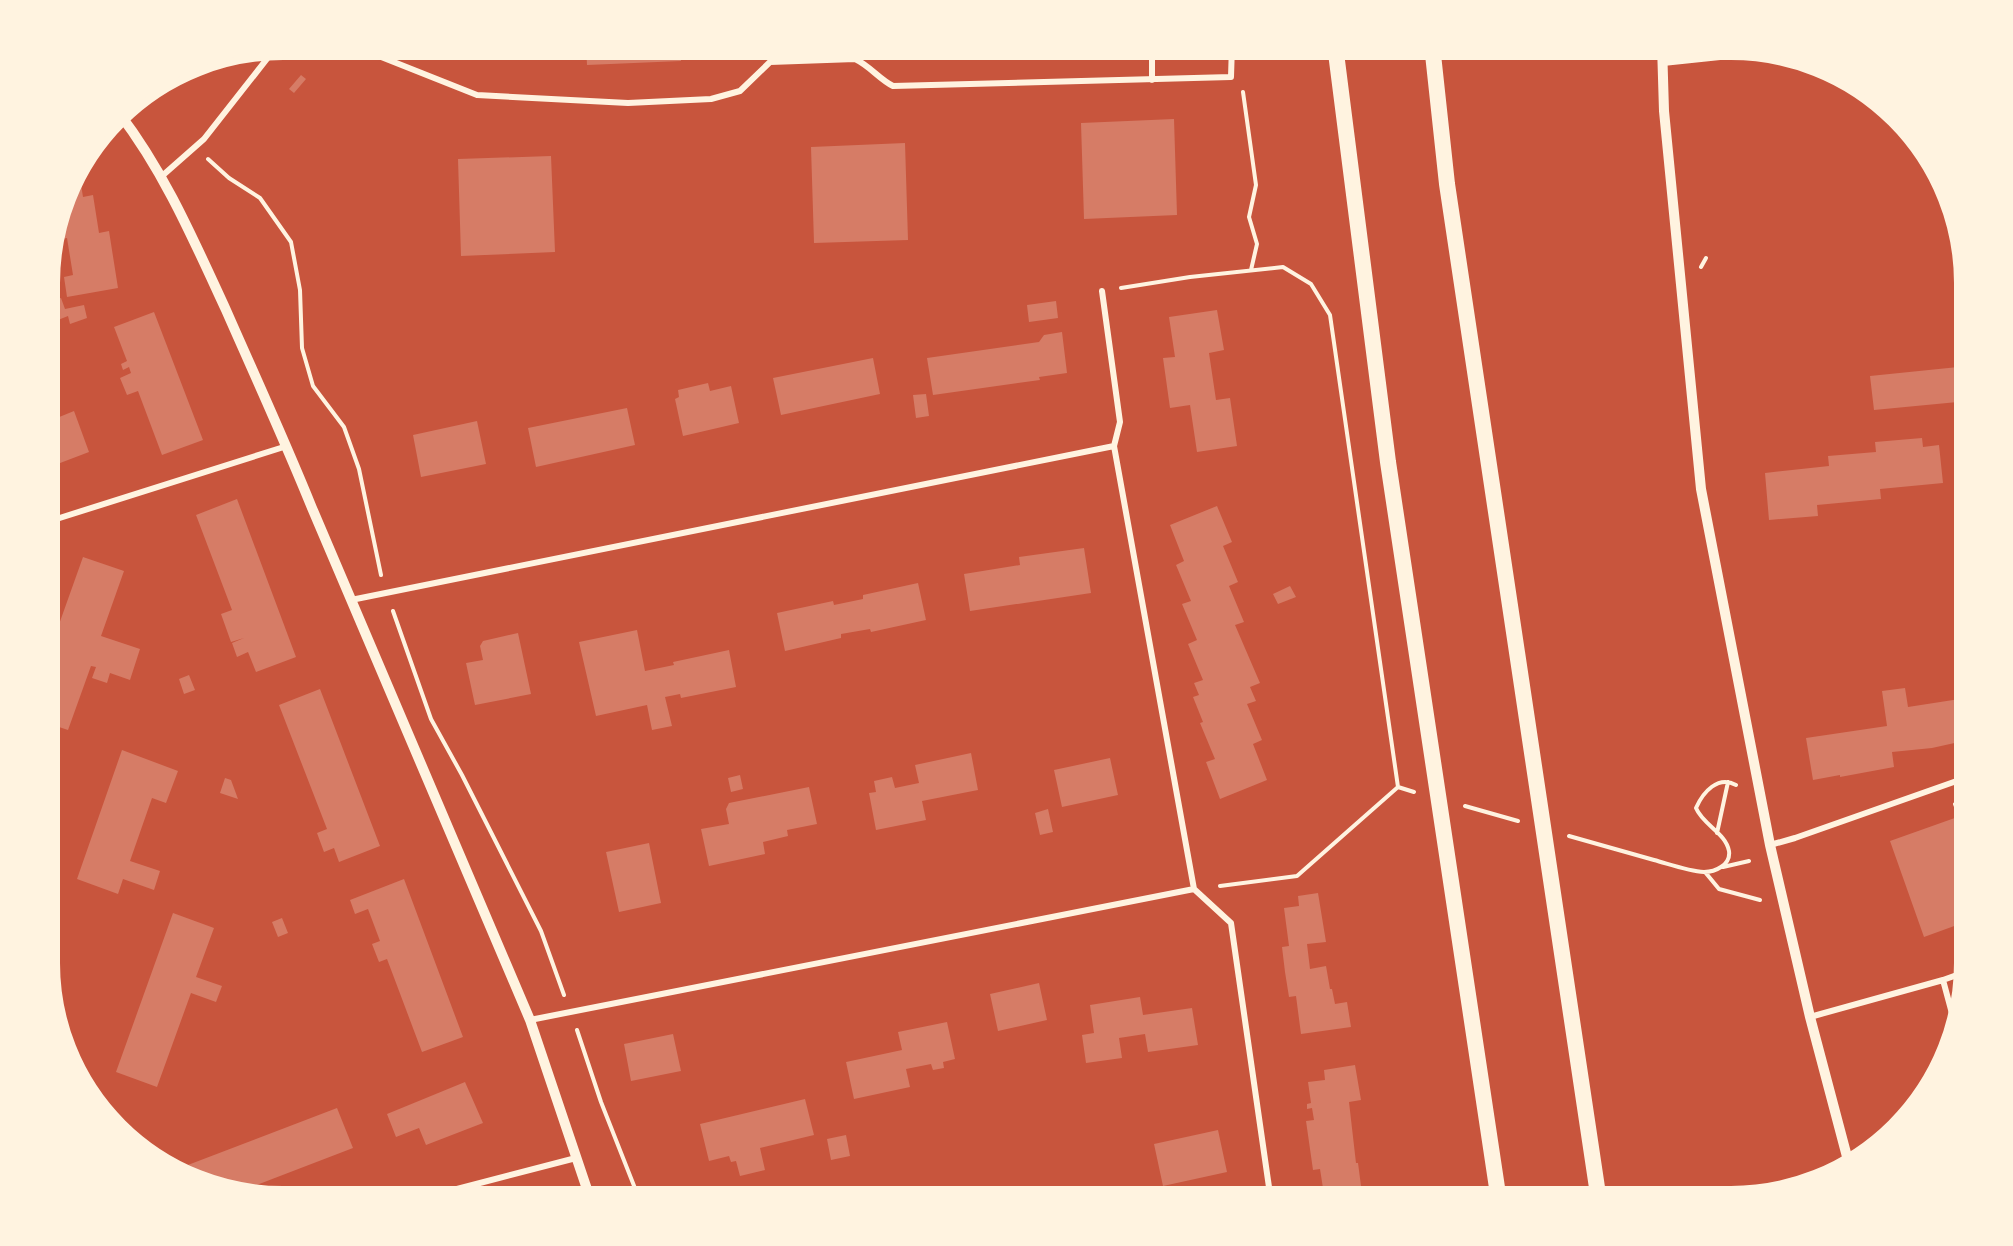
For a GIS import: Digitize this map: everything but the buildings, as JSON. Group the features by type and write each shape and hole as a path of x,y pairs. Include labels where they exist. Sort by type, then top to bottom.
{"highway":[{"path":"1336,56 1390,474 1497,1190"},
{"path":"1433,56 1447,184 1597,1190"}],"street":[{"path":"162,176 204,139 269,56"},
{"path":"379,56 477,95 628,104 711,99 740,91 771,62 855,59 867,65 884,82 893,86 1231,77 1232,56"},
{"path":"1152,56 1152,80"},
{"path":"1663,56 1665,122 1701,489 1770,845 1810,1017 1847,1158"},
{"path":"1663,63 1730,56"},
{"path":"124,120 162,176 288,446 530,1020 587,1190"},
{"path":"1102,291 1120,422 1114,446 1194,889 1231,923 1268,1190"},
{"path":"56,519 288,446"},
{"path":"351,600 1114,446"},
{"path":"1770,845 1958,781"},
{"path":"530,1020 1194,889"},
{"path":"1810,1017 1957,975"},
{"path":"1943,980 1952,1013"},
{"path":"453,1190 576,1158"}],"path":[{"path":"1231,77 1245,94 1256,185 1249,217 1257,244 1251,270"},
{"path":"194,147 229,178 260,198 291,242 300,290 302,348 313,386 344,427 359,469 379,569 430,720 462,775 541,932 601,1102 636,1190"},
{"path":"1102,291 1190,277 1283,267 1311,284 1330,315 1398,787 1297,876 1194,889"},
{"path":"1717,833 1728,782"},
{"path":"1722,867 1730,853 1726,842 1700,817 1696,808 1701,795 1719,783 1735,784 1740,790"},
{"path":"1955,804 1958,812"},
{"path":"1670,864 1705,872 1749,861"},
{"path":"1705,872 1719,889 1785,908"}]}
